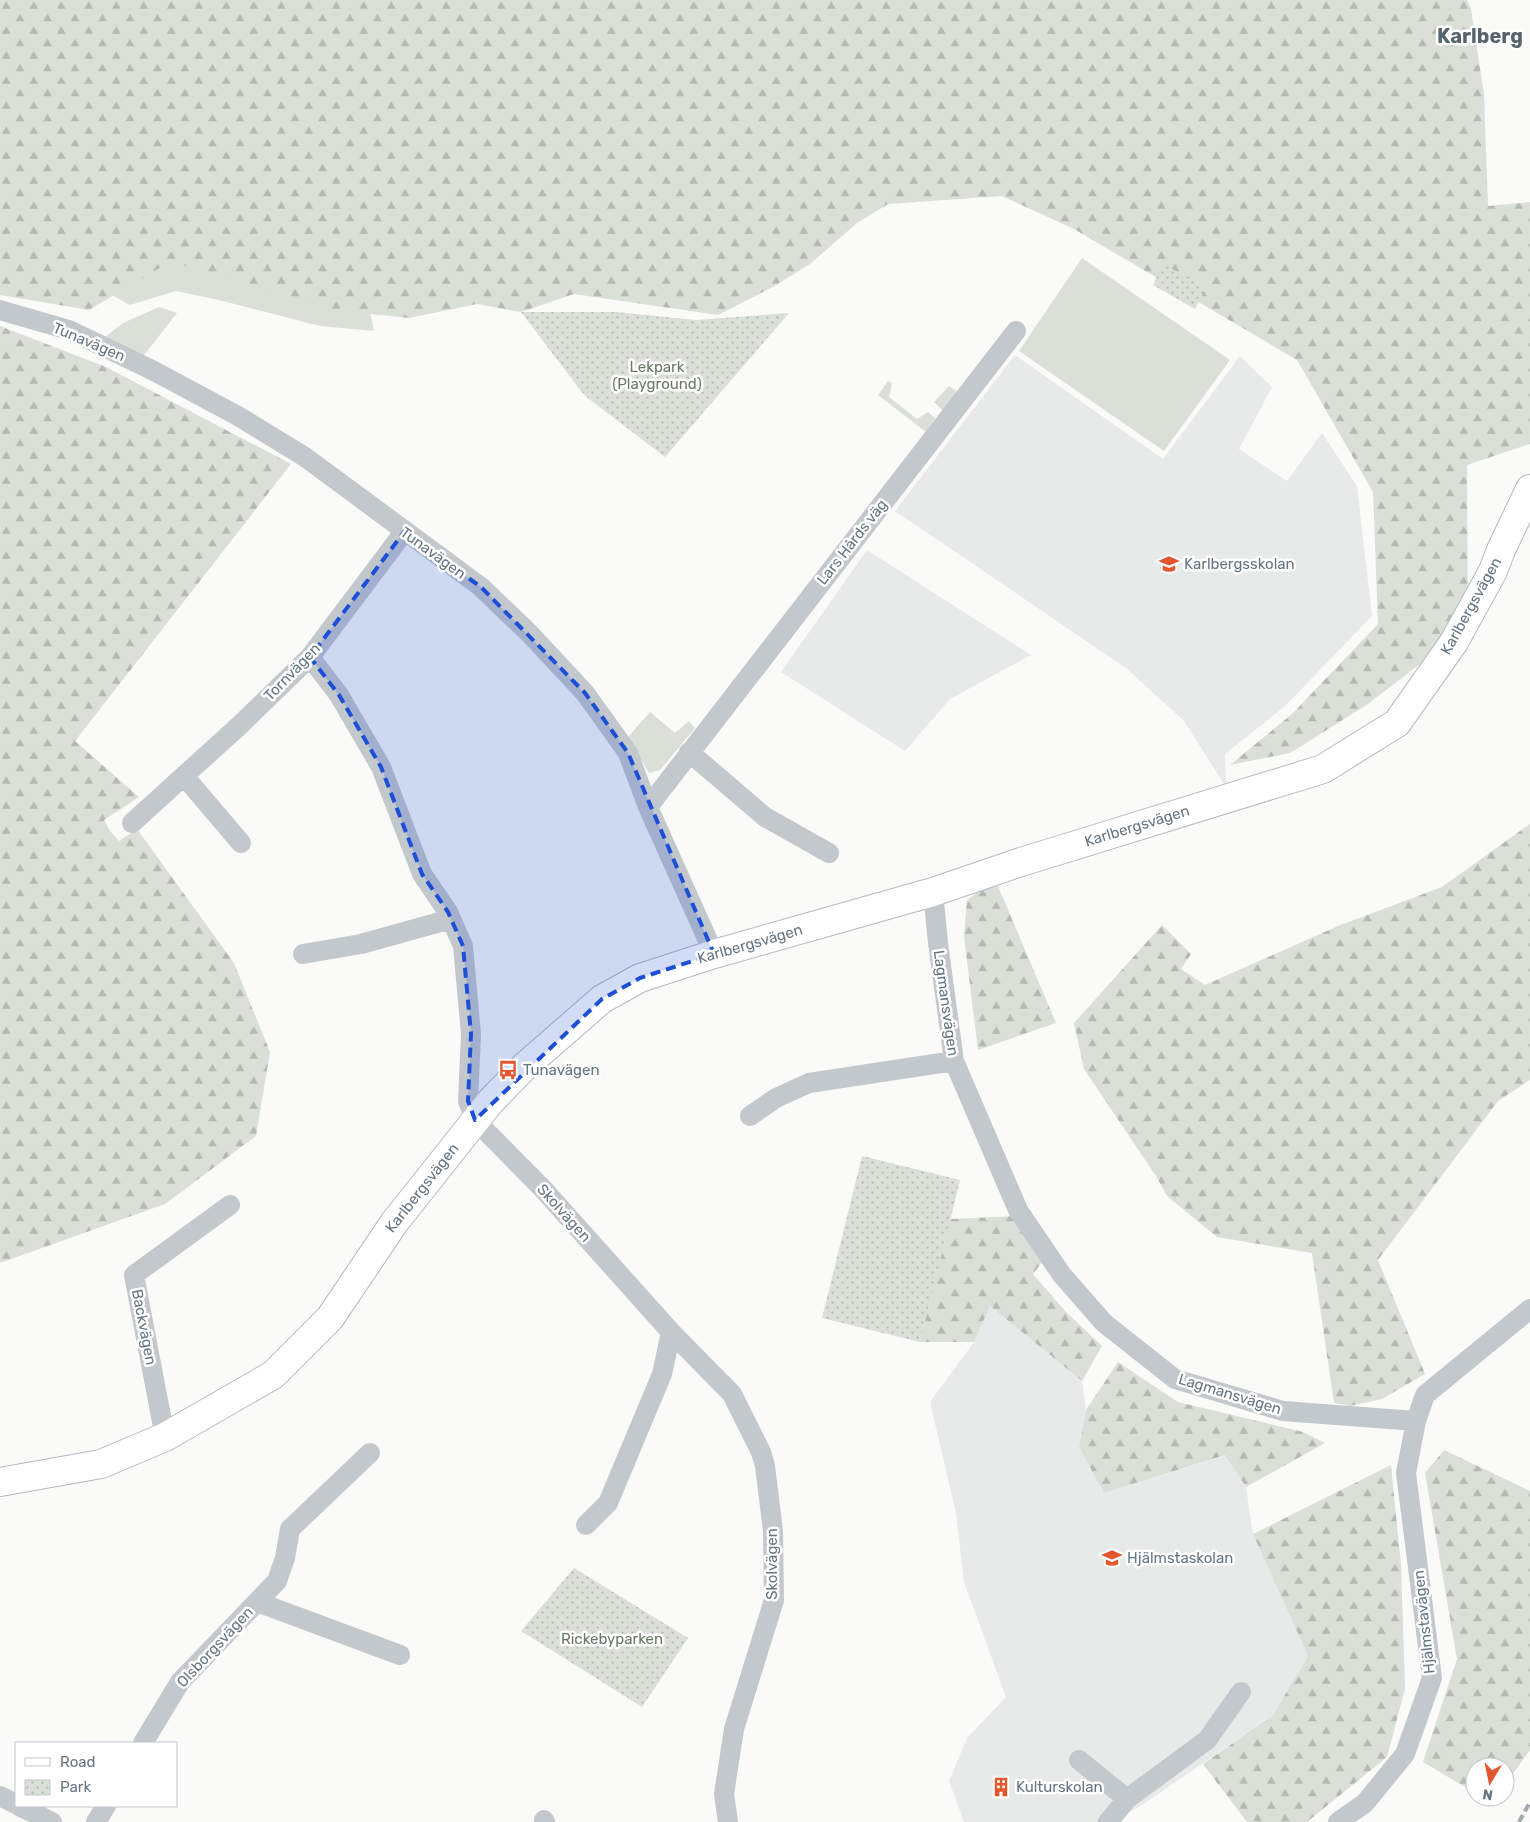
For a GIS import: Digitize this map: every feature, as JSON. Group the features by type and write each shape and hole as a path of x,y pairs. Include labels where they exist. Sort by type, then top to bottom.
{"street":[{"name":"Tunavägen","path":"0,310 70,330 152,370 238,416 305,457 404,532 481,587 530,634 585,693 628,753 648,807 714,954"},
{"name":"Lars Hårds väg","path":"648,807 1016,331"},
{"name":"Karlbergsvägen","path":"0,1482 101,1464 165,1437 273,1375 330,1318 394,1223 475,1120 524,1067 602,998 640,978 714,954 933,892 1021,862 1323,769 1397,723 1454,642 1493,571 1530,489"},
{"name":"Tornvägen","path":"132,823 240,725 310,657 404,532"},
{"path":"310,657 339,695 381,767 422,874 451,919 463,946 471,1034 468,1101 475,1120"},
{"path":"689,752 765,817 829,853"},
{"path":"184,776 242,843"},
{"name":"Lagmansvägen","path":"933,892 954,1061 1018,1210 1062,1275 1104,1323 1176,1379 1283,1411 1416,1421"},
{"path":"303,954 361,944 451,919"},
{"path":"750,1116 776,1098 809,1083 954,1061"},
{"name":"Skolvägen","path":"475,1120 543,1189 671,1332 732,1394 761,1452 765,1466 773,1531 774,1600 734,1729 724,1794 728,1822"},
{"name":"Backvägen","path":"165,1437 134,1275 230,1205"},
{"path":"1416,1421 1425,1395 1530,1308"},
{"path":"586,1525 608,1503 662,1374 671,1332"},
{"name":"Hjälmstavägen","path":"1338,1822 1365,1803 1405,1754 1432,1678 1406,1473 1416,1421"},
{"name":"Olsborgsvägen","path":"144,1742 180,1682 277,1580 285,1558 290,1529 370,1452"},
{"name":"Olsborgsvägen","path":"256,1602 400,1655"},
{"path":"1108,1822 1127,1798 1208,1740 1241,1692"},
{"path":"1079,1760 1127,1798"},
{"path":"0,1796 15,1804"},
{"path":"22,1807 52,1822"},
{"path":"96,1822 105,1807"}],"highlighted area":[{"path":"404,532 481,587 585,693 628,753 714,954 640,978 602,999 475,1120 468,1101 471,1034 463,946 448,912 422,874 381,767 339,695 310,657"}],"shaded area":[{"name":"Karlbergsskolan","path":"1015,355 1163,459 1240,356 1272,387 1239,449 1287,481 1322,433 1357,486 1372,616 1285,706 1225,754 1226,787 1184,721 1126,668 895,511"},
{"path":"867,550 1031,655 950,699 905,751 781,672"},
{"name":"Hjälmstaskolan","path":"990,1306 1082,1381 1086,1410 1079,1447 1104,1493 1226,1455 1246,1487 1253,1534 1308,1656 1273,1715 1142,1805 1112,1822 964,1822 949,1781 967,1738 1006,1697 964,1582 956,1513 930,1402 974,1342"}],"green space":[{"path":"0,0 1467,0 1471,9 1484,95 1488,206 1530,202 1530,444 1467,465 1468,627 1368,704 1290,753 1230,765 1292,714 1378,624 1373,492 1297,360 1074,229 1002,196 888,204 857,223 810,264 771,288 718,315 574,294 521,312 477,304 409,318 334,310 238,280 170,262 89,310 0,295"},
{"path":"1082,258 1230,360 1164,451 1019,351"},
{"path":"175,259 369,308 374,331 320,326 176,291 130,305 110,294 133,278"},
{"path":"1163,264 1206,287 1195,309 1153,285"},
{"path":"159,307 177,313 141,359 101,340 123,323"},
{"name":"Lekpark (Playground)","path":"521,312 616,312 696,320 789,313 665,457 584,395"},
{"path":"0,326 106,367 291,464 75,741 139,797 104,820 110,831 119,841 137,829 234,963 270,1052 256,1136 165,1204 0,1263"},
{"path":"888,381 892,383 889,397 917,419 928,412 935,418 926,432 878,395"},
{"path":"949,386 958,392 943,411 934,402"},
{"path":"650,712 675,733 689,721 695,728 660,770 649,773 628,737"},
{"path":"1530,824 1530,1080 1498,1101 1378,1260 1425,1374 1382,1399 1350,1406 1334,1403 1312,1253 1217,1237 1167,1196 1156,1176 1084,1069 1074,1023 1162,925 1191,954 1181,969 1205,985 1338,926 1442,887"},
{"path":"995,879 1056,1023 978,1050 964,937 967,900"},
{"path":"862,1156 960,1180 920,1342 822,1318"},
{"path":"1017,1216 1043,1261 1033,1274 1066,1312 1102,1346 1082,1381 990,1306 974,1342 920,1342 950,1219"},
{"path":"1118,1362 1178,1402 1303,1432 1325,1443 1246,1487 1225,1455 1104,1493 1079,1447 1086,1410"},
{"path":"1444,1450 1530,1491 1530,1750 1515,1771 1515,1757 1465,1757 1465,1787 1423,1762 1457,1659 1425,1473"},
{"path":"1391,1465 1401,1565 1405,1689 1387,1757 1307,1822 1247,1822 1203,1764 1273,1715 1308,1656 1253,1534"},
{"name":"Rickebyparken","path":"574,1568 688,1638 642,1707 521,1631"}],"railway":[{"path":"1519,1822 1530,1802"}],"place":[{"name":"Karlbergsskolan","path":"1169,564"},
{"name":"Tunavägen","path":"508,1070"},
{"name":"Hjälmstaskolan","path":"1112,1558"},
{"name":"Kulturskolan","path":"1001,1787"}],"district":[{"name":"Karlberg","path":"1480,36"}]}
